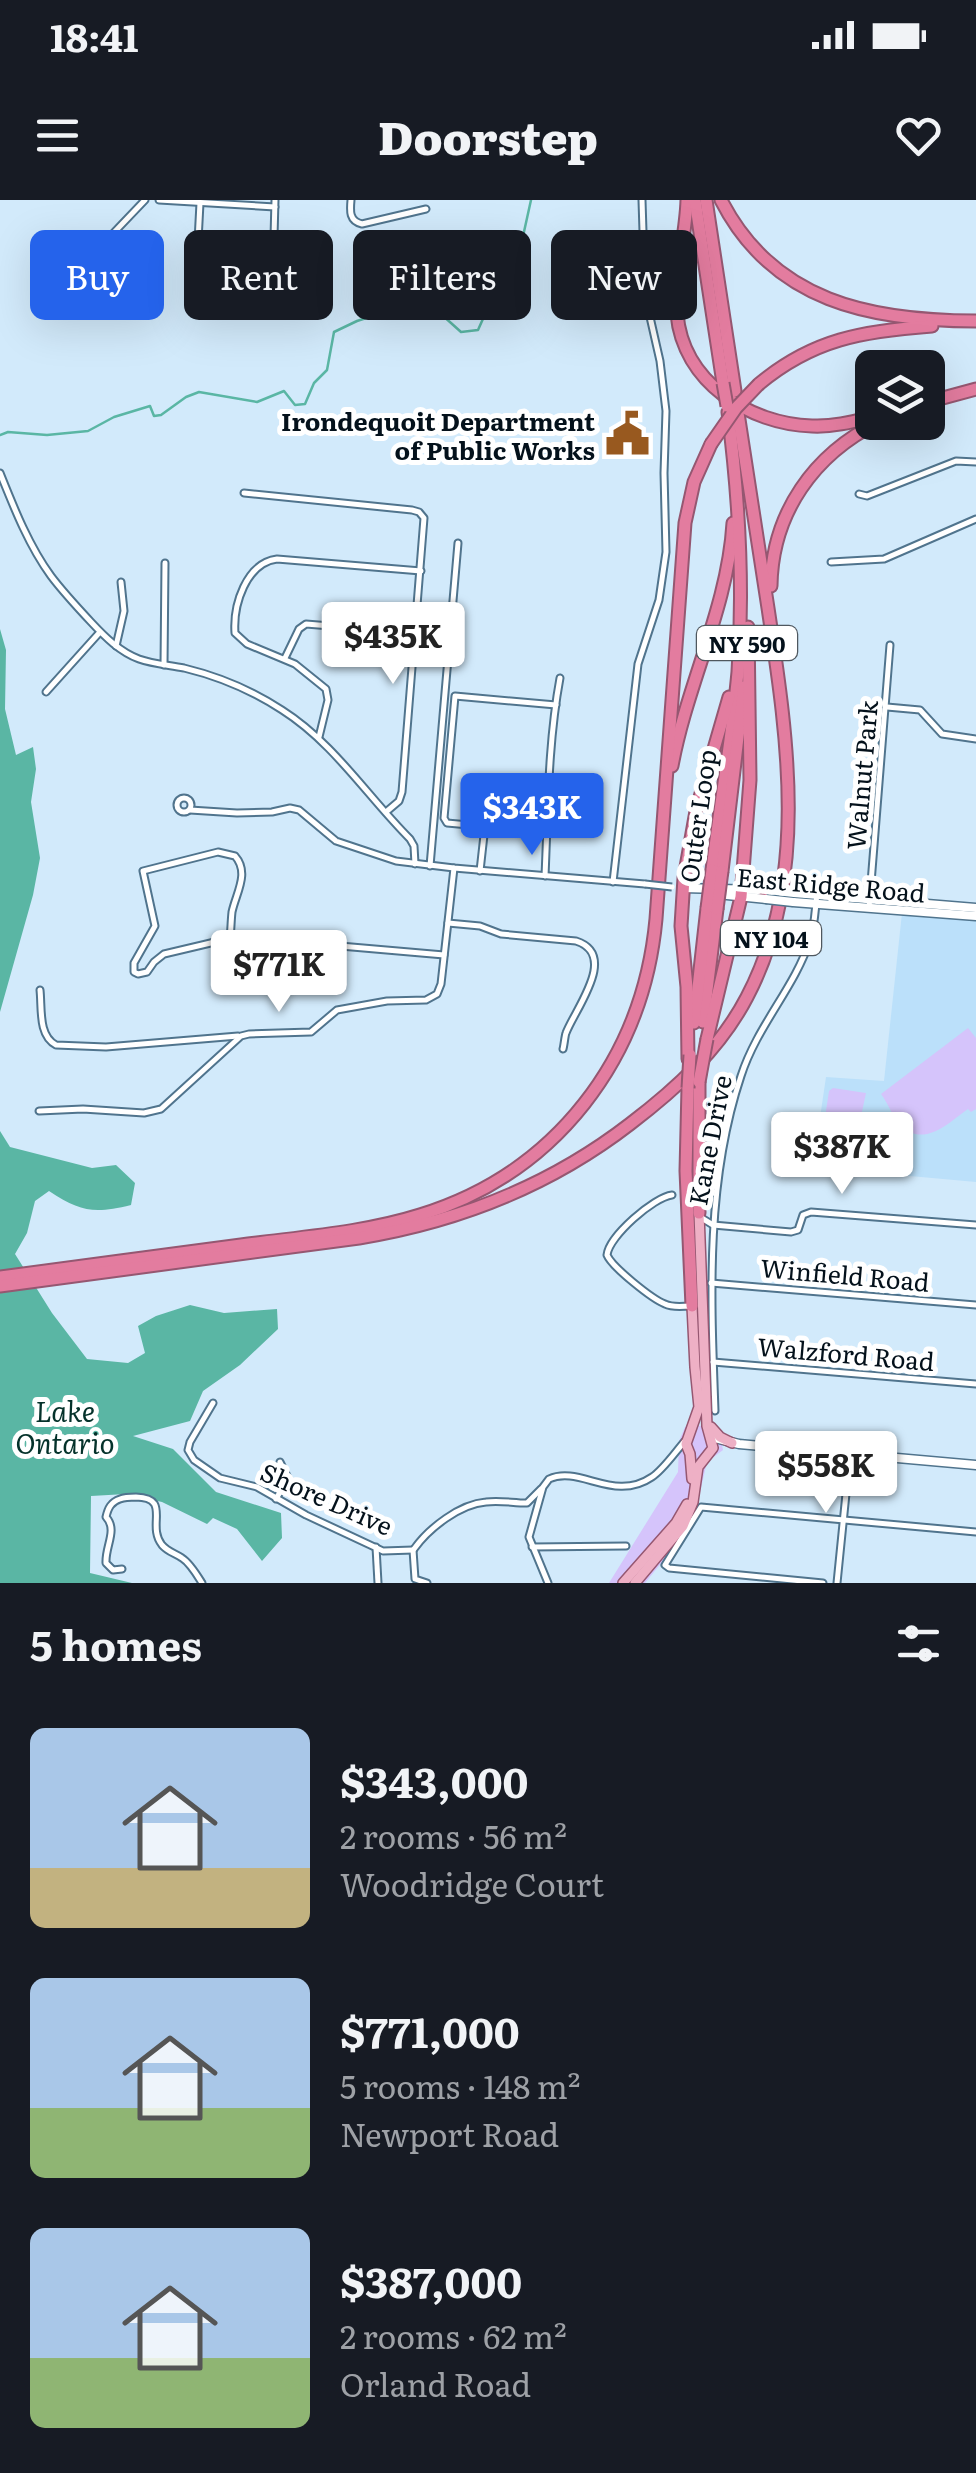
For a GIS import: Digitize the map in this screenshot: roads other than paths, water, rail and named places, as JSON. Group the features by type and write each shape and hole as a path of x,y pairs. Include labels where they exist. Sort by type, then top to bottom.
{"highway":[{"path":"687,200 676,314 686,351 706,379 743,408 783,422 808,426 855,421"},
{"name":"Outer Loop","path":"695,200 723,384 732,410 747,543 748,627 742,711 689,1057 694,1085 699,1213"},
{"name":"Outer Loop","path":"706,200 735,391 731,439 740,539 739,648 717,871"},
{"path":"721,200 758,253 812,292 850,307 891,316 976,322"},
{"name":"NY 104","path":"0,1286 342,1231 423,1214 459,1200 508,1173 560,1130 603,1078 634,1018 645,986 653,944 685,522 694,482 711,444 730,415 759,384 795,358 840,338 881,330 976,322"},
{"path":"945,398 971,390"},
{"path":"732,410 777,670"},
{"name":"NY 104","path":"0,1277 351,1239 441,1220 538,1182 574,1162 656,1104 706,1056 732,1023 760,971 773,931 784,872 787,754 777,670 772,559 795,496 821,462 855,436"},
{"path":"661,835 676,744 728,567 733,508 731,439"},
{"path":"694,1085 742,893 750,780 748,627"},
{"path":"689,1057 677,887 728,704 739,648"},
{"path":"744,864 750,881 767,895"},
{"name":"Outer Loop","path":"704,1042 712,909"},
{"name":"Outer Loop","path":"692,1306 686,1180 694,1085"}],"main road":[{"name":"East Ridge Road","path":"677,887 976,908"},
{"name":"East Ridge Road","path":"869,903 976,916"},
{"name":"Outer Loop","path":"699,1213 710,1436"},
{"name":"Outer Loop","path":"688,1438 700,1407 692,1306"},
{"path":"711,1411 714,1431 736,1443"},
{"path":"623,1583 684,1510 691,1488 686,1446 688,1438 699,1431 736,1443 976,1465"},
{"path":"634,1583 683,1526 694,1500 698,1468 714,1446 710,1436"},
{"path":"689,1454 696,1458 708,1456 736,1443"}],"street":[{"path":"117,230 145,200"},
{"path":"159,200 275,204 274,230"},
{"path":"352,200 352,219 362,224 426,208"},
{"path":"613,882 638,664 659,600 666,552 665,394 644,295 642,200"},
{"path":"199,230 200,202"},
{"path":"858,494 867,496 956,460 976,462"},
{"path":"0,474 44,565 100,632 135,658 200,673 265,700 319,737 410,840 416,864"},
{"path":"244,493 416,511 422,515 425,522 402,792 386,812"},
{"path":"831,562 884,559 976,519"},
{"path":"430,866 458,544"},
{"path":"319,737 328,692 296,664 248,644 235,633 241,595 254,570 272,559 284,559 421,571"},
{"path":"164,665 165,563"},
{"path":"116,646 124,611 121,582"},
{"path":"285,658 298,629 306,624 415,633"},
{"path":"46,692 100,632"},
{"name":"Walnut Park","path":"869,903 890,645"},
{"path":"545,876 560,678"},
{"path":"547,832 448,823 444,818 455,696 556,705"},
{"path":"886,707 920,710 942,734 976,739"},
{"name":"East Ridge Road","path":"190,810 299,810 337,841 416,864 677,887"},
{"path":"480,871 485,826"},
{"path":"230,938 232,909 240,893 240,860 218,852 142,870 155,926 133,966 134,972 142,975 164,954 230,938 444,955"},
{"path":"40,990 44,1035 49,1042 106,1047 310,1032 338,1010 387,1001 430,999 440,990 454,868"},
{"name":"Kane Drive","path":"711,1411 711,1283 722,1152 735,1093 752,1046 811,938 816,899"},
{"path":"448,923 480,926 507,936 576,941 588,946 594,960 590,986 566,1033 563,1048"},
{"path":"142,950 154,962"},
{"path":"38,1110 144,1112 161,1108 241,1036"},
{"path":"672,1195 658,1198 612,1240 607,1255 613,1266 662,1303 692,1306"},
{"path":"699,1213 702,1220 714,1225 792,1232 798,1230 802,1214 811,1212 976,1225"},
{"path":"700,1236 703,1228 714,1225"},
{"name":"Winfield Road","path":"711,1283 976,1305"},
{"name":"Walzford Road","path":"713,1362 976,1384"},
{"name":"Shore Drive","path":"212,1403 190,1442 188,1450 192,1456 220,1478 257,1487 376,1547 413,1550 415,1579 427,1583"},
{"path":"413,1550 427,1534 465,1508 486,1502 527,1503 551,1477 560,1475 608,1486 627,1486 652,1478 688,1438"},
{"path":"666,1462 676,1455 689,1454"},
{"path":"838,1583 850,1454"},
{"path":"276,1499 288,1478 280,1462"},
{"path":"544,1487 530,1537 548,1583"},
{"path":"122,1570 110,1569 106,1563 113,1529 106,1517 107,1510 119,1499 146,1498 157,1507 155,1529 161,1545 188,1564 202,1583"},
{"path":"822,1583 665,1567 701,1507 976,1532"},
{"path":"532,1546 626,1546"},
{"path":"376,1547 378,1583"}],"water":[{"path":"0,629 6,650 5,709 16,755 33,747 36,769 31,802 40,858 0,1012"},
{"name":"Lake Ontario","path":"0,1131 10,1147 92,1168 116,1165 135,1183 131,1205 107,1210 79,1207 49,1191 35,1201 27,1233 15,1254 87,1359 128,1363 145,1353 138,1326 190,1305 224,1313 277,1309 278,1329 240,1365 203,1391 190,1421 133,1436 173,1449 216,1492 281,1513 282,1538 262,1561 237,1529 213,1518 207,1524 162,1502 126,1494 91,1496 90,1573 132,1583 0,1583"}],"waterway":[{"path":"0,435 88,431 114,417 150,406 154,416 161,415 199,392 257,402 284,391 295,405 305,404 314,383 327,370 334,332 391,310 414,315 424,309 441,314 461,332 478,330 507,265 518,259 531,200"}],"place":[{"name":"Irondequoit Department of Public Works","path":"628,434"}]}
